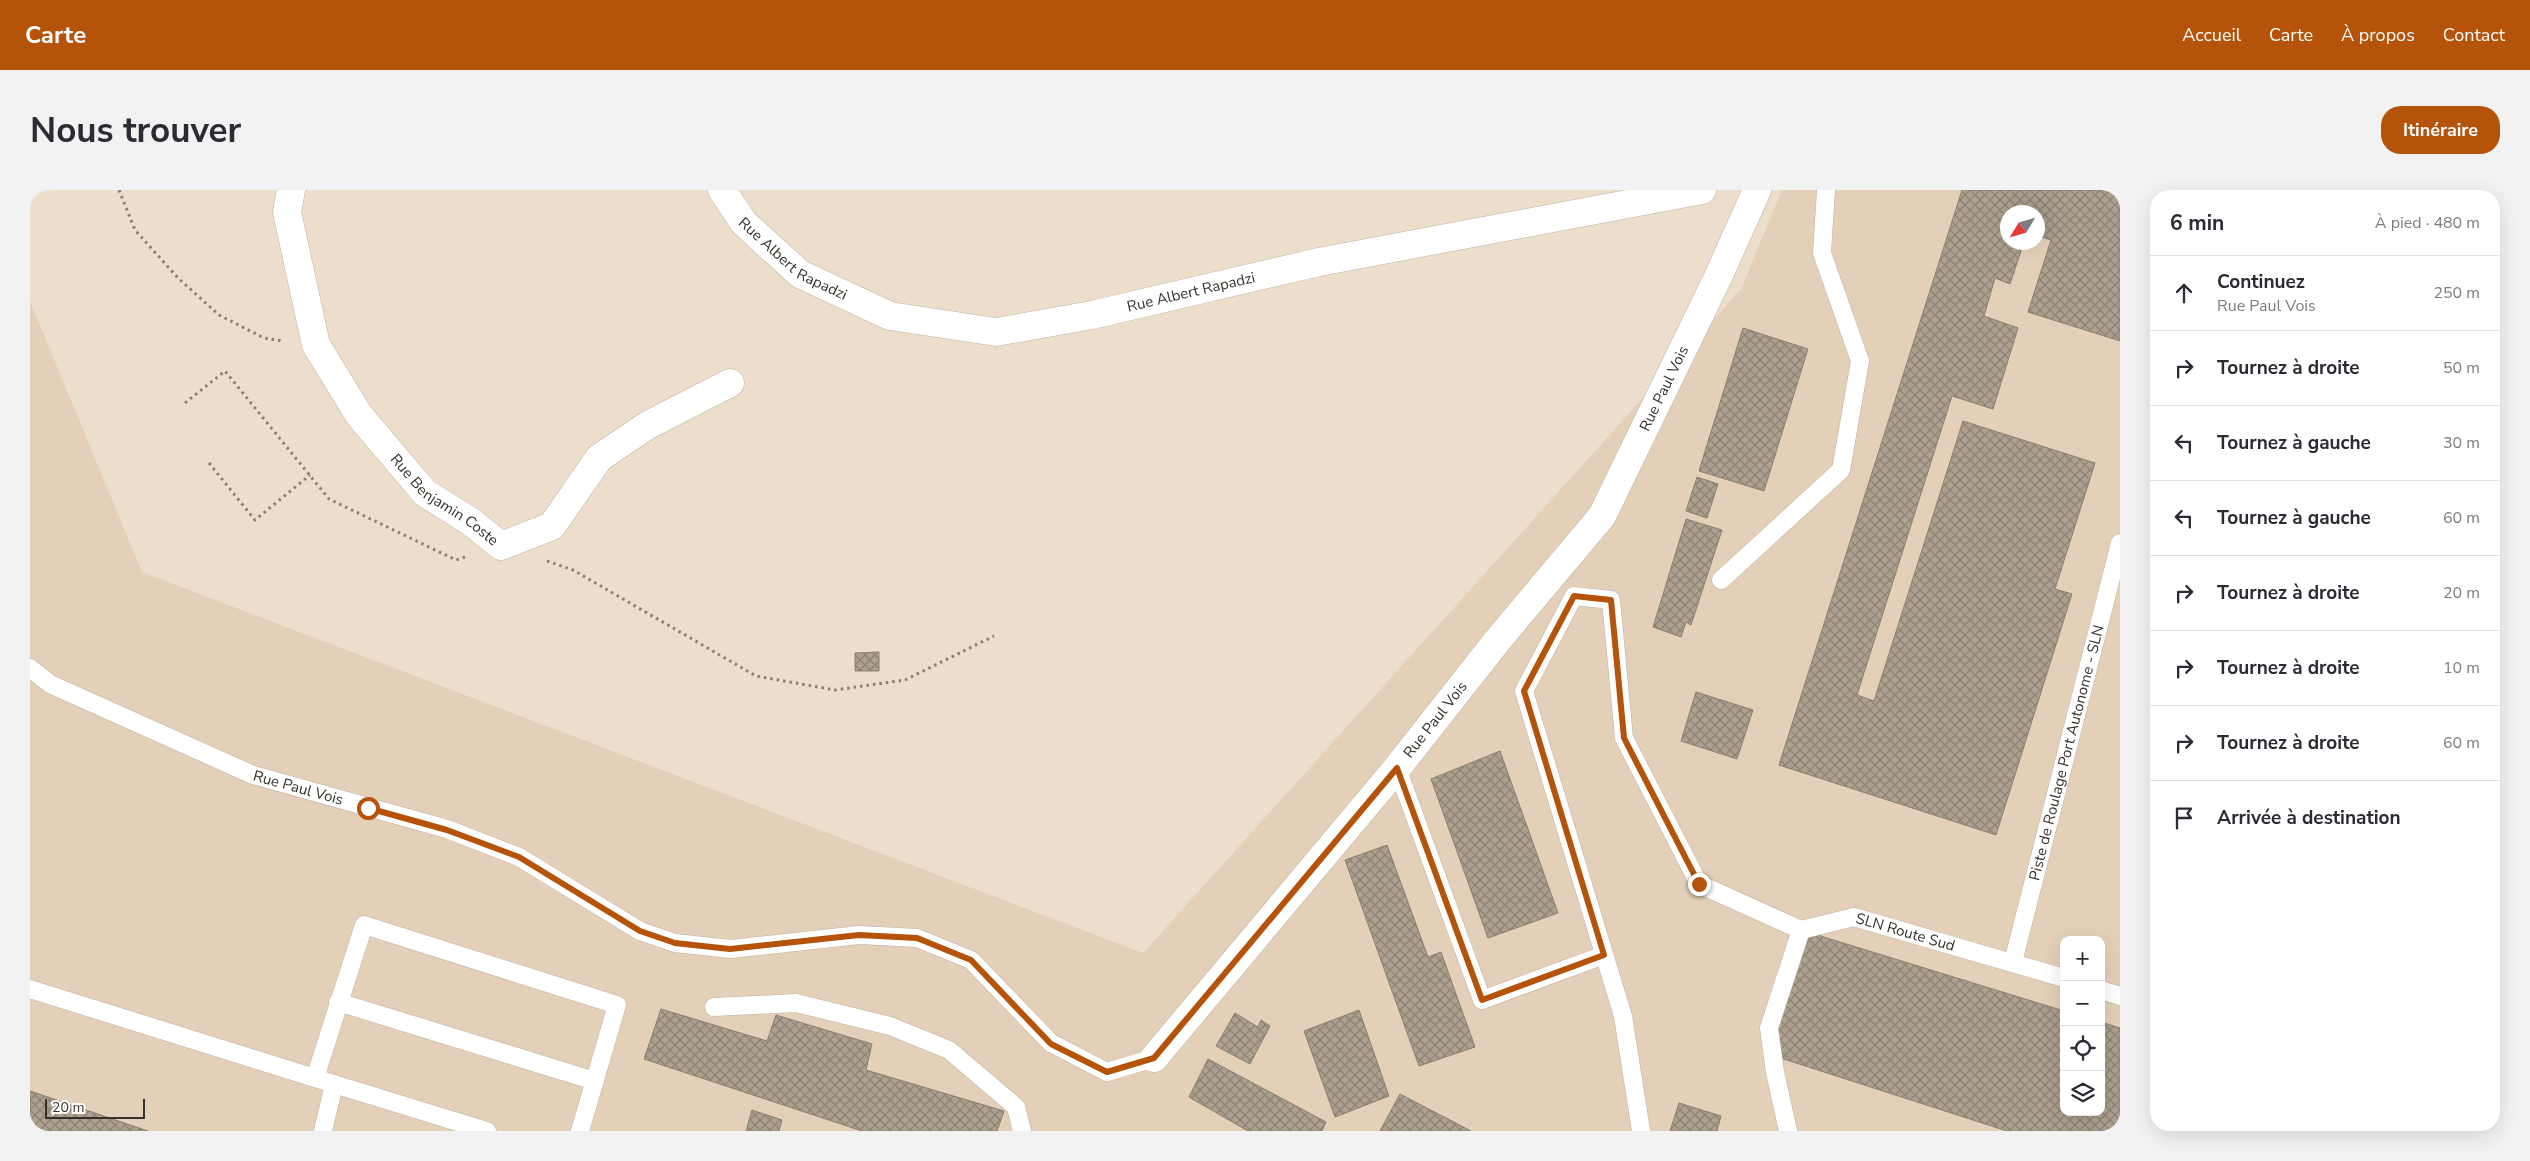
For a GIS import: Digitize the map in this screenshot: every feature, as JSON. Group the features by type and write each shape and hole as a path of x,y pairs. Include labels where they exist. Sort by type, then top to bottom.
{"street":[{"name":"Rue Benjamin Coste","path":"291,190 286,212 316,345 359,415 425,493 470,521 501,546 552,526 599,458 648,425 730,383"},
{"name":"Rue Albert Rapadzi","path":"722,190 744,223 800,274 890,316 996,332 1092,315 1319,262 1702,190"},
{"name":"Rue Paul Vois","path":"1154,1058 1397,768 1497,641 1602,516 1719,275 1757,190"}],"lane":[{"path":"1722,580 1841,470 1860,361 1822,253 1826,190"},
{"name":"Piste de Roulage Port Autonome - SLN","path":"2013,962 2120,543"},
{"path":"1641,1131 1623,1016 1524,691 1574,596 1611,600 1624,738 1699,884 1800,930 1769,1028 1775,1072 1788,1131"},
{"name":"Rue Paul Vois","path":"30,668 50,684 253,775 447,830 519,857 640,931 675,943 730,949 859,935 917,938 971,960 1051,1044 1107,1072 1154,1058"},
{"path":"1397,768 1482,1000 1604,955"},
{"name":"SLN Route Sud","path":"1800,930 1854,917 2060,977"},
{"path":"315,1078 364,925 617,1005 580,1131"},
{"path":"30,989 487,1131"},
{"path":"2105,991 2120,996"},
{"path":"338,1002 595,1081"},
{"path":"714,1007 796,1003 890,1026 949,1050 1016,1107 1022,1131"},
{"path":"323,1131 334,1084"}],"path":[{"path":"120,190 135,230 178,278 219,315 264,338 316,345"},
{"path":"184,403 225,371 329,499 456,560 501,546"},
{"path":"209,463 255,520 310,475"},
{"path":"546,561 573,570 756,676 835,690 905,680 994,636"}],"shaded area":[{"path":"1782,190 2120,190 2120,1131 30,1131 30,301 142,572 1143,953 1741,289"}],"building":[{"path":"1962,190 2120,190 2120,341 2028,312 2051,240 2045,238 2045,205 2000,205 2000,250 2021,250 2010,284 1995,278 1984,316 2018,328 1993,409 1952,396 1857,695 1874,701 1963,421 2095,463 2055,589 2072,594 1996,835 1779,765"},
{"path":"1743,328 1808,349 1764,491 1699,471"},
{"path":"1697,477 1718,484 1707,518 1686,511"},
{"path":"1686,519 1722,530 1691,625 1686,622 1681,637 1653,627"},
{"path":"879,652 879,671 855,671 855,653"},
{"path":"1696,692 1753,710 1737,759 1681,741"},
{"path":"1500,751 1558,913 1488,938 1431,779"},
{"path":"1387,845 1428,957 1441,952 1475,1047 1419,1066 1345,860"},
{"path":"1801,930 2060,1010 2060,1116 2105,1116 2105,1023 2120,1028 2120,1131 2007,1131 1765,1053"},
{"path":"661,1009 767,1041 776,1015 872,1044 866,1070 1004,1111 997,1131 862,1131 644,1059"},
{"path":"1359,1010 1389,1096 1335,1117 1304,1031"},
{"path":"1235,1013 1258,1027 1261,1020 1270,1026 1250,1064 1216,1046"},
{"path":"1208,1059 1326,1122 1322,1131 1248,1131 1189,1097"},
{"path":"30,1091 148,1131 30,1131"},
{"path":"1400,1094 1471,1131 1380,1131"},
{"path":"1679,1103 1721,1116 1717,1131 1670,1131"},
{"path":"752,1110 782,1120 779,1131 746,1131"}],"route":[{"path":"368,808 447,830 519,857 640,931 675,943 730,949 859,935 917,938 971,960 1051,1044 1107,1072 1154,1058 1397,768 1482,1000 1604,955 1524,691 1574,596 1611,600 1624,738 1699,884"}]}
